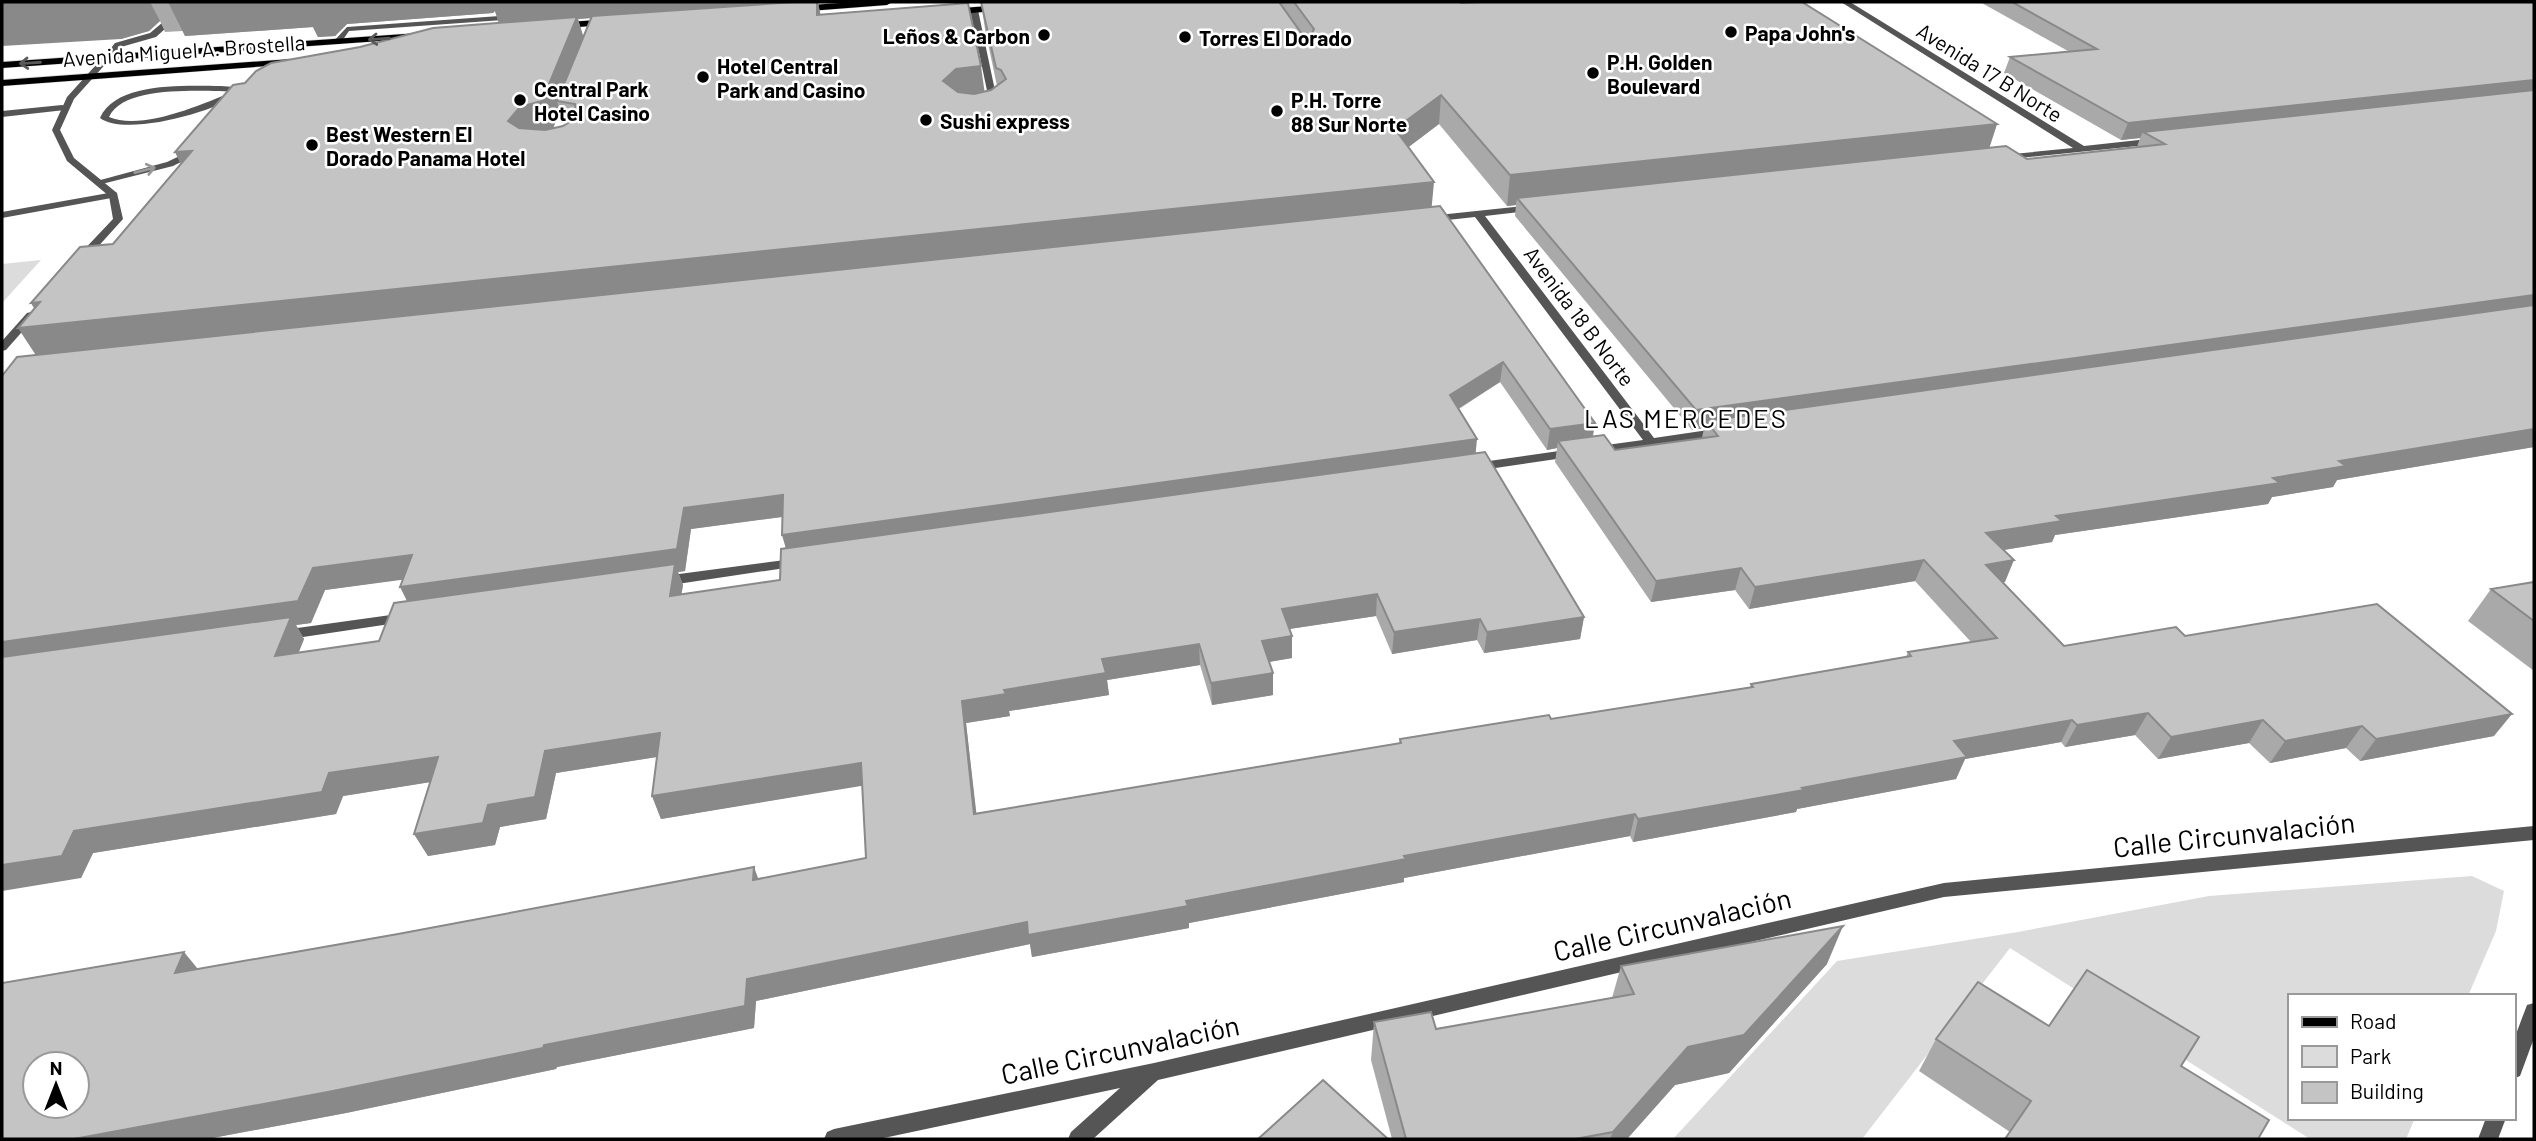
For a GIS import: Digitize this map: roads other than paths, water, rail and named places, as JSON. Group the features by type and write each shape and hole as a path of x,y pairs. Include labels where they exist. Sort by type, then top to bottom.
{"main road":[{"path":"783,10 887,2"},
{"path":"932,13 1014,7"},
{"path":"544,27 624,21"},
{"name":"Avenida Miguel A. Brostella","path":"2,65 427,35"},
{"name":"Avenida Miguel A. Brostella","path":"2,83 306,60"}],"street":[{"path":"76,264 118,219 114,195 70,159 60,140 56,130 62,108 87,77 118,46 153,35 191,2"},
{"name":"Avenida 17 B Norte","path":"1845,2 2082,149"},
{"path":"974,10 989,99 1003,104"},
{"path":"337,42 347,29 500,14 525,16"},
{"path":"491,30 500,14"},
{"path":"247,90 202,108 148,121 122,123 108,122 104,118 107,110 116,103 141,94 220,88 258,89"},
{"path":"2,114 62,108"},
{"path":"1986,160 2164,140"},
{"path":"98,182 170,164 190,154"},
{"path":"2,215 114,195"},
{"path":"1422,220 1546,207"},
{"name":"Avenida 18 B Norte","path":"1478,214 1651,442"},
{"path":"2,348 39,306"},
{"path":"1457,469 1734,430"},
{"path":"653,583 820,559"},
{"path":"265,637 418,616"},
{"name":"Calle Circunvalación","path":"834,1139 1154,1072 1944,890 2534,833"},
{"path":"2515,1064 2534,1011"},
{"path":"1077,1139 1154,1072"},
{"path":"2488,1139 2495,1120"}],"place":[{"name":"Papa John's","path":"1731,32"},
{"name":"Leños & Carbon","path":"1044,35"},
{"name":"Torres El Dorado","path":"1185,37"},
{"name":"P.H. Golden Boulevard","path":"1593,73"},
{"name":"Hotel Central Park and Casino","path":"703,77"},
{"name":"Central Park Hotel Casino","path":"520,100"},
{"name":"P.H. Torre 88 Sur Norte","path":"1277,111"},
{"name":"Sushi express","path":"926,120"},
{"name":"Best Western El Dorado Panama Hotel","path":"312,145"}],"district":[{"name":"LAS MERCEDES","path":"1686,417"}]}
